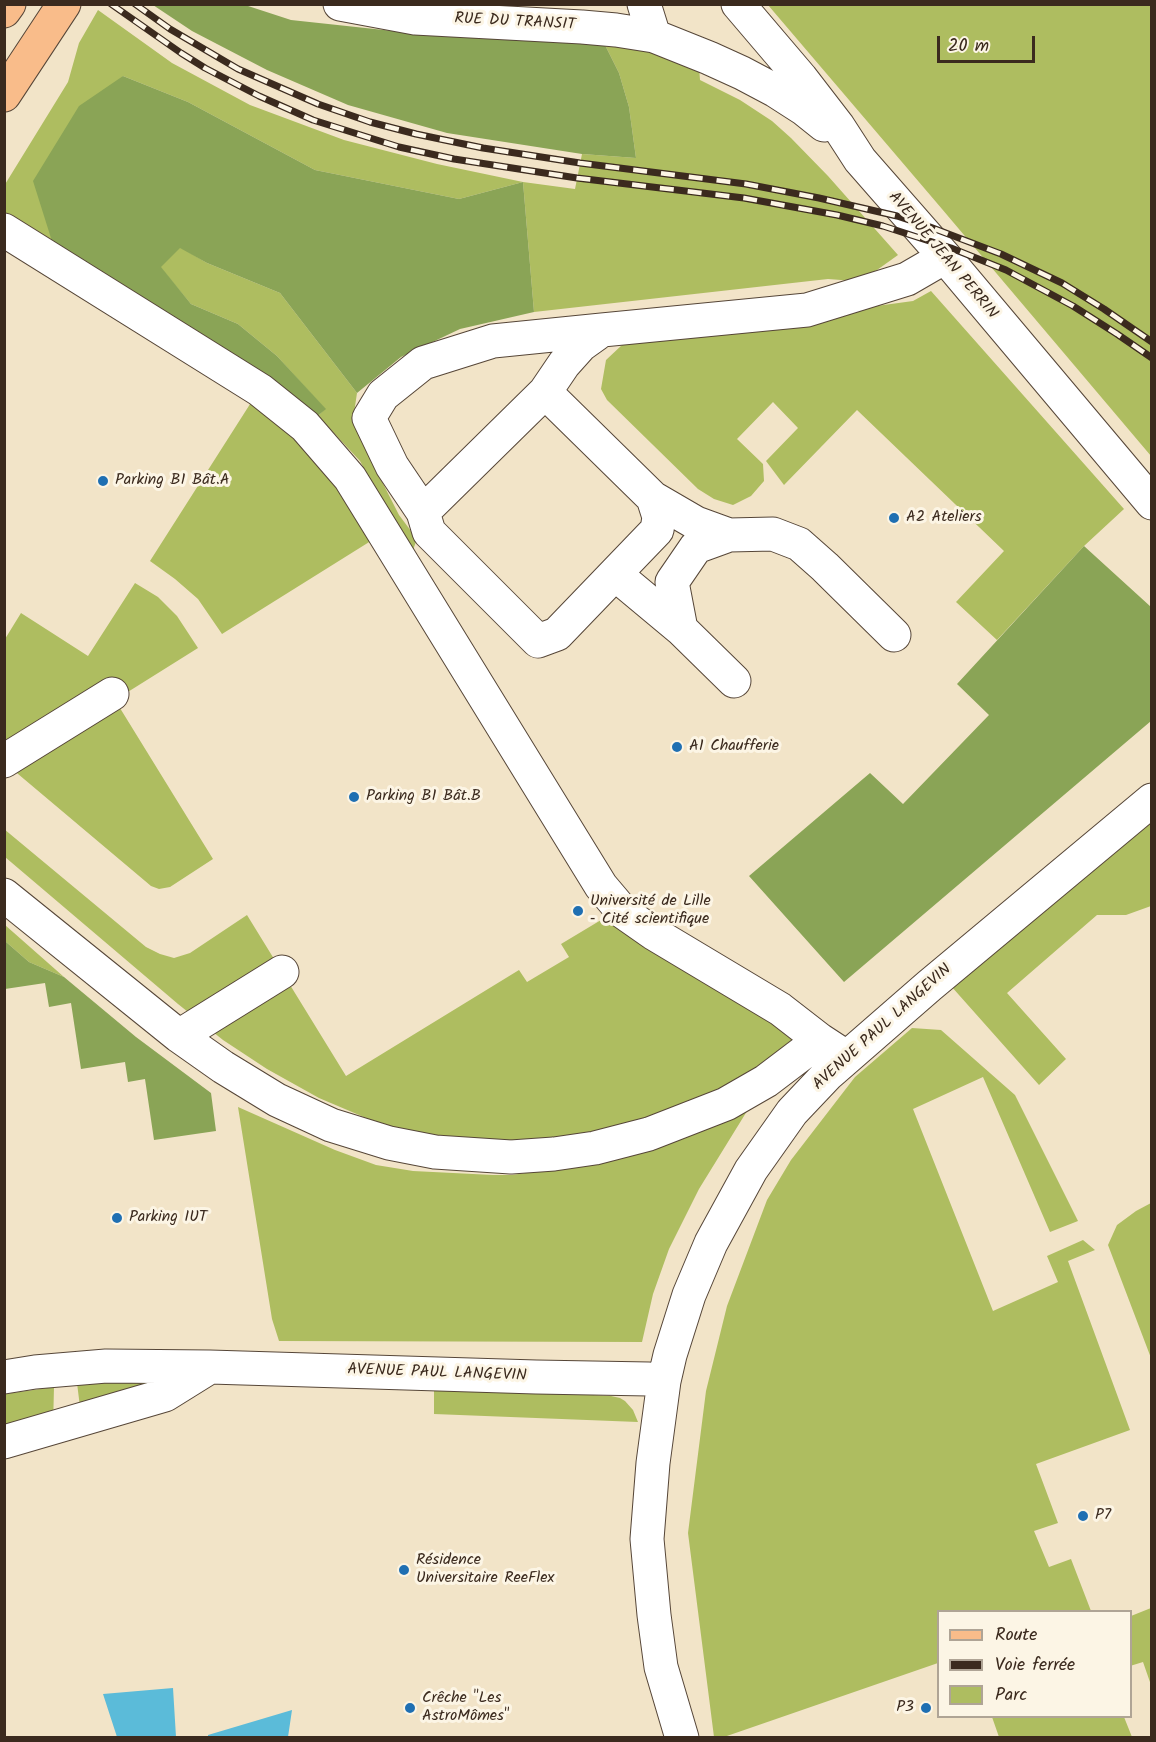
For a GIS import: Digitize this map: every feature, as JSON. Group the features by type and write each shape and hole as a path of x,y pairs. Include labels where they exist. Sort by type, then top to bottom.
{"main road":[{"path":"4,11 9,4"},
{"path":"4,95 64,4"}],"street":[{"name":"RUE DU TRANSIT","path":"340,4 415,18 582,27 654,36 717,61 776,91 804,109 860,160"},
{"path":"644,4 654,36"},
{"name":"AVENUE JEAN PERRIN","path":"738,4 807,86 838,126 860,160 945,257 1152,503"},
{"path":"4,230 260,390 305,426 350,478 601,886 623,912 653,933 780,1010 846,1057"},
{"path":"653,498 659,518 657,530 557,634 537,641 429,532 423,512 392,466 369,418 383,395 423,363 493,341 807,310 908,279 945,257"},
{"path":"423,512 545,392 564,364 581,345 602,330"},
{"path":"545,392 653,498 696,523 729,535"},
{"path":"681,629 672,582 696,547 729,535 773,534 799,544 894,634"},
{"path":"615,574 681,629 734,681"},
{"path":"4,761 112,694"},
{"name":"AVENUE PAUL LANGEVIN","path":"682,1737 662,1667 654,1615 647,1539 653,1463 664,1381 688,1295 711,1243 751,1170 792,1112 828,1074 1152,800"},
{"path":"4,895 190,1029 223,1067 277,1100 331,1125 388,1143 435,1152 511,1157 554,1154 595,1148 649,1134 726,1104 766,1081 820,1040"},
{"path":"190,1029 282,972"},
{"name":"AVENUE PAUL LANGEVIN","path":"4,1377 106,1366 649,1378 664,1381"},
{"path":"4,1442 165,1395 210,1367"}],"green space":[{"path":"153,5 245,5 291,20 421,34 603,41 619,73 629,107 636,158 582,154 447,133 348,105 267,70 192,31"},
{"path":"768,5 1151,5 1151,456 942,209"},
{"path":"98,10 172,63 250,105 344,140 437,164 523,182 459,199 315,170 188,102 123,76 56,254 5,221 4,186 68,82 79,43"},
{"path":"603,41 657,49 699,67 700,80 740,100 772,121 828,176 898,255 877,270 854,281 828,279 534,312 523,182 575,189 582,154 636,158 629,107 619,73"},
{"path":"123,76 188,102 315,170 459,199 523,182 534,312 460,329 401,357 357,393 280,293 207,263 180,248 161,267 191,304 238,324 277,356 326,409 313,420 56,254 33,181 79,106"},
{"path":"180,247 207,263 280,293 357,393 353,420 399,515 417,539 413,550 391,519 360,461 318,416 325,409 277,356 238,324 191,304 160,267"},
{"path":"931,291 1124,509 1084,546 997,640 956,602 1004,551 857,410 784,485 766,461 798,428 773,402 737,439 763,464 764,481 751,496 733,505 714,499 698,489 607,400 601,389 606,360 622,345 650,337 913,301"},
{"path":"252,401 295,434 339,483 374,539 222,634 198,599 150,561"},
{"path":"1084,546 1151,607 1151,721 844,982 749,876 870,773 903,804 989,715 957,684"},
{"path":"135,583 158,597 177,616 198,648 115,700 213,859 170,887 159,889 151,886 5,763 5,639 21,613 88,656"},
{"path":"1151,822 1151,906 1126,915 1097,915 1007,993 1066,1059 1039,1085 951,986"},
{"path":"4,829 146,947 160,954 174,958 190,953 247,915 346,1076 519,970 527,982 569,957 561,944 606,917 801,1040 710,1097 633,1126 522,1142 442,1136 385,1126 319,1098 267,1069 223,1040 5,857"},
{"path":"5,925 64,977 29,962 5,941"},
{"path":"5,941 29,962 64,977 136,1037 211,1093 216,1131 154,1140 145,1079 128,1082 125,1062 81,1069 71,1003 49,1007 45,983 5,989"},
{"path":"912,1028 941,1030 1015,1095 1078,1221 1050,1232 983,1077 913,1109 993,1311 1058,1282 1047,1256 1083,1240 1095,1250 1068,1261 1130,1430 1036,1464 1058,1523 1034,1531 1049,1567 1071,1559 1091,1610 937,1610 937,1663 724,1737 714,1737 688,1533 706,1391 727,1306 767,1200 791,1160 855,1077"},
{"path":"752,1103 699,1189 669,1249 653,1294 642,1342 279,1341 272,1319 238,1107 335,1150 376,1165 413,1171 512,1175 573,1166"},
{"path":"1151,1203 1151,1358 1108,1245 1117,1225"},
{"path":"172,1378 80,1407 77,1383"},
{"path":"434,1386 611,1396 625,1401 633,1410 638,1422 434,1414"},
{"path":"54,1387 53,1427 5,1442 5,1394"},
{"path":"1152,1608 1151,1685 1143,1662 1132,1665 1132,1616"},
{"path":"992,1718 1124,1718 1132,1737 999,1737"}],"water":[{"path":"173,1688 176,1737 117,1737 103,1694"},
{"path":"292,1710 288,1737 208,1737 208,1735"}],"railway":[{"path":"111,4 205,68 259,96 313,120 399,147 454,159 577,178 744,198 883,226 951,248 1006,270 1073,306 1152,358"},
{"path":"135,4 170,29 238,69 318,104 370,122 483,148 746,184 897,216 1001,254 1062,283 1152,342"}],"place":[{"name":"Parking B1 Bât.A","path":"103,481"},
{"name":"A2 Ateliers","path":"894,518"},
{"name":"A1 Chaufferie","path":"677,747"},
{"name":"Parking B1 Bât.B","path":"354,797"},
{"name":"Université de Lille ‐ Cité scientifique","path":"578,911"},
{"name":"Parking IUT","path":"117,1218"},
{"name":"P7","path":"1083,1516"},
{"name":"Résidence Universitaire ReeFlex","path":"404,1570"},
{"name":"Crêche \"Les AstroMômes\"","path":"410,1708"},
{"name":"P3","path":"926,1708"}]}
